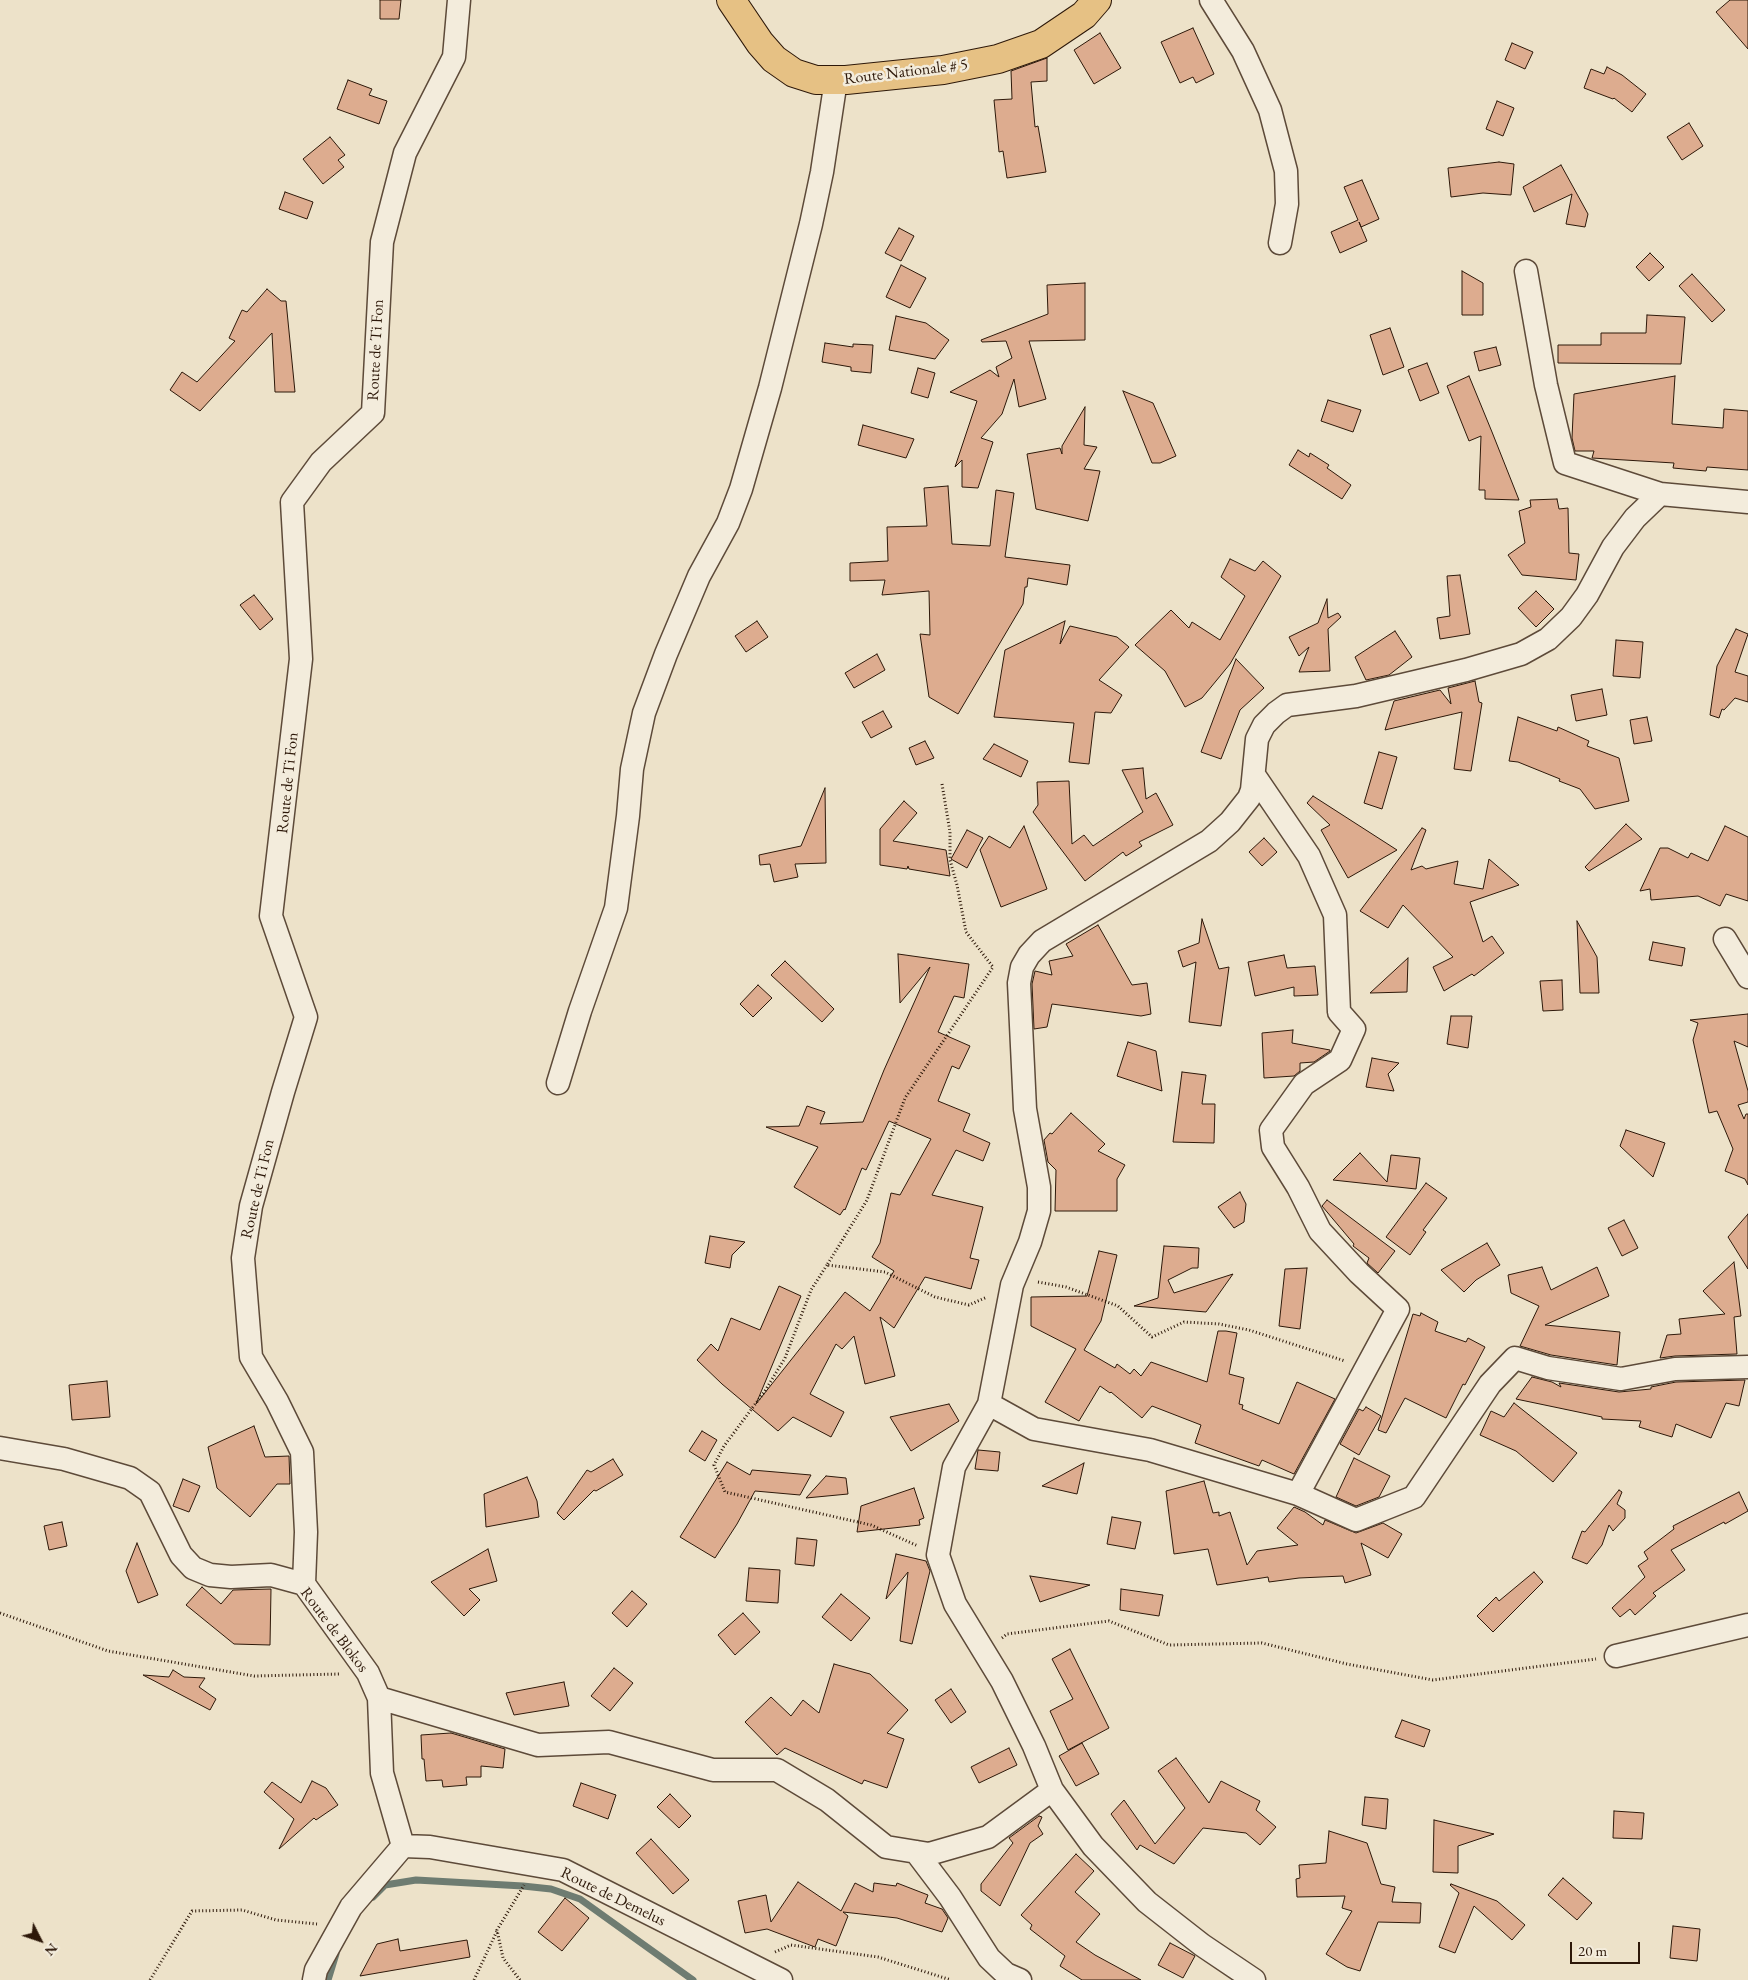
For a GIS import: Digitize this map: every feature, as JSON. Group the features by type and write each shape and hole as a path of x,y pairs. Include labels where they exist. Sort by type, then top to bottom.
{"main road":[{"name":"Route Nationale # 5","path":"731,0 760,43 774,59 794,73 816,80 836,80 942,70 998,59 1041,44 1084,15 1097,0"}],"street":[{"name":"Route de Ti Fon","path":"304,1584 306,1532 302,1452 277,1401 252,1357 243,1258 251,1206 306,1017 271,916 301,659 292,502 322,462 373,413 382,242 405,153 454,57 458,0"},
{"path":"1211,0 1243,51 1270,110 1286,171 1287,204 1280,243"},
{"path":"558,1083 580,1011 616,908 632,769 644,713 666,654 699,576 728,523 741,489 770,388 811,224 822,172 836,80"},
{"path":"1526,270 1546,385 1565,463 1660,494 1748,502"},
{"path":"1254,1980 1202,1945 1147,1902 1093,1846 1052,1790 1034,1746 1002,1682 955,1604 938,1556 954,1467 989,1404 1012,1285 1030,1242 1039,1211 1039,1187 1025,1109 1019,983 1022,967 1029,955 1042,941 1209,841 1230,822 1249,798 1254,775 1257,739 1264,725 1276,713 1287,705 1356,696 1466,670 1521,654 1548,638 1571,617 1587,595 1613,547 1634,518 1660,494"},
{"path":"1254,775 1309,856 1334,915 1339,1012 1354,1030 1340,1060 1304,1084 1271,1130 1273,1147 1298,1187 1320,1231 1359,1273 1398,1309 1298,1494"},
{"path":"1724,939 1748,977"},
{"path":"989,1404 1034,1428 1150,1450 1298,1494 1356,1520 1414,1497 1490,1384 1515,1358 1548,1368 1621,1380 1675,1369 1748,1367"},
{"name":"Route de Blokos","path":"0,1448 64,1459 130,1478 150,1492 181,1555 193,1568 210,1575 231,1577 271,1575 304,1584 368,1673 379,1698 382,1773 403,1846"},
{"path":"1616,1656 1748,1625"},
{"path":"379,1698 538,1745 609,1742 713,1770 777,1770 827,1800 886,1848 929,1854 988,1837 1052,1790"},
{"path":"314,1980 316,1970 351,1907 403,1846"},
{"name":"Route de Demelus","path":"403,1846 430,1847 563,1870 781,1980"},
{"path":"916,1852 950,1897 989,1958 1006,1974 1020,1980"}],"path":[{"path":"827,1265 811,1290 785,1358 765,1391 724,1446 714,1465 725,1492 871,1525 938,1556"},
{"path":"0,1613 108,1651 254,1676 368,1673"},
{"path":"984,1651 1007,1634 1109,1621 1169,1645 1262,1643 1347,1664 1433,1680 1616,1656"},
{"path":"474,1980 497,1930 530,1871 536,1865"},
{"path":"150,1980 192,1911 242,1910 276,1920 340,1926"},
{"path":"497,1930 503,1958 520,1980"},
{"path":"747,1963 791,1945 878,1958 951,1980"}],"building":[{"path":"380,0 401,0 399,19 380,19"},
{"path":"1730,0 1748,0 1748,49 1716,12"},
{"path":"1193,28 1214,74 1196,83 1193,77 1180,83 1161,42"},
{"path":"1100,33 1121,68 1094,84 1074,50"},
{"path":"1512,43 1533,52 1525,69 1505,60"},
{"path":"1047,58 1047,81 1031,82 1035,127 1038,126 1046,172 1007,178 1003,151 999,152 994,100 1012,99 1011,71"},
{"path":"1607,67 1622,75 1646,94 1632,112 1614,98 1584,88 1591,69 1604,74"},
{"path":"348,80 372,89 369,95 387,101 379,124 337,109"},
{"path":"1497,101 1514,108 1503,136 1486,129"},
{"path":"1689,123 1703,146 1682,160 1667,137"},
{"path":"330,137 345,155 338,160 344,167 323,184 303,159"},
{"path":"1499,162 1514,164 1511,195 1483,193 1451,197 1448,168"},
{"path":"1561,165 1588,214 1585,227 1566,224 1572,194 1534,212 1523,187"},
{"path":"1362,180 1379,219 1361,227 1367,241 1340,253 1331,232 1358,220 1344,187"},
{"path":"285,192 313,202 307,219 279,209"},
{"path":"899,228 914,236 901,261 885,253"},
{"path":"1650,253 1664,267 1649,281 1636,267"},
{"path":"901,265 926,278 910,308 886,297"},
{"path":"1462,271 1483,283 1483,315 1462,315"},
{"path":"1692,274 1725,310 1712,322 1679,286"},
{"path":"1085,283 1085,340 1029,341 1046,399 1019,407 1014,379 1002,414 981,438 993,442 978,488 962,487 962,460 955,467 977,401 950,392 990,370 999,377 996,367 1012,358 1006,341 982,342 981,340 1048,314 1047,285"},
{"path":"267,289 281,301 286,301 295,392 275,392 272,333 200,411 170,390 182,372 197,382 235,341 229,338 242,310 247,312"},
{"path":"1647,315 1685,317 1681,364 1558,363 1558,345 1601,345 1601,333 1646,333"},
{"path":"896,316 926,323 949,340 935,359 889,350"},
{"path":"1390,328 1404,367 1383,375 1370,335"},
{"path":"825,343 853,347 853,344 873,345 871,373 851,371 851,367 822,362"},
{"path":"1496,347 1501,365 1479,371 1474,352"},
{"path":"1427,363 1439,393 1420,401 1408,370"},
{"path":"918,368 935,373 928,398 911,393"},
{"path":"1469,376 1519,500 1485,499 1485,490 1479,490 1481,436 1469,441 1447,386"},
{"path":"1675,376 1672,424 1723,428 1724,409 1748,411 1748,470 1707,467 1706,471 1673,468 1674,463 1592,458 1594,451 1575,451 1572,438 1574,394"},
{"path":"1123,391 1153,403 1176,456 1160,463 1152,463"},
{"path":"1328,400 1361,410 1353,432 1321,421"},
{"path":"1085,407 1084,445 1097,447 1084,469 1100,471 1088,521 1036,509 1027,454 1060,448 1062,454 1062,446"},
{"path":"863,425 914,439 906,458 858,445"},
{"path":"1298,450 1309,457 1310,453 1329,465 1327,468 1351,485 1342,499 1289,465"},
{"path":"948,486 952,544 990,546 996,490 1014,493 1005,557 1070,565 1067,585 1028,578 1023,604 958,714 929,697 920,634 930,635 929,591 882,595 885,580 850,581 850,563 888,561 887,527 927,526 924,488"},
{"path":"1557,499 1559,509 1568,508 1569,553 1579,554 1576,580 1522,575 1508,555 1525,543 1519,511 1531,507 1530,500"},
{"path":"1230,559 1255,571 1263,561 1281,576 1230,664 1202,698 1185,707 1165,671 1135,645 1171,610 1189,628 1192,622 1220,640 1245,596 1221,577"},
{"path":"1460,575 1470,634 1440,639 1437,618 1450,616 1447,576"},
{"path":"1536,591 1554,609 1536,627 1518,608"},
{"path":"254,595 273,619 260,630 240,605"},
{"path":"1327,599 1328,618 1338,613 1341,617 1328,629 1330,671 1299,672 1309,647 1299,656 1289,637 1318,623"},
{"path":"757,621 768,637 746,652 735,636"},
{"path":"1065,621 1060,644 1070,626 1117,637 1129,647 1099,680 1122,695 1111,713 1095,712 1089,764 1069,762 1074,723 994,717 1005,650"},
{"path":"1736,629 1748,634 1735,672 1748,676 1748,702 1735,698 1724,710 1722,709 1719,718 1710,715 1717,666"},
{"path":"1395,631 1412,657 1389,675 1366,680 1355,657"},
{"path":"1616,640 1643,642 1640,678 1613,676"},
{"path":"877,654 885,670 854,688 845,673"},
{"path":"1236,659 1264,688 1240,710 1221,759 1201,752"},
{"path":"1475,681 1479,702 1482,703 1471,771 1454,769 1462,712 1385,730 1394,701 1440,690 1451,704 1448,688"},
{"path":"1602,689 1607,715 1576,721 1571,695"},
{"path":"883,711 892,727 871,738 862,722"},
{"path":"1518,717 1557,731 1558,727 1589,741 1587,746 1619,758 1629,801 1595,809 1580,789 1518,762 1509,761"},
{"path":"1647,717 1652,741 1634,744 1630,720"},
{"path":"925,741 934,758 916,765 909,748"},
{"path":"994,744 1028,761 1021,777 983,759"},
{"path":"1379,752 1397,757 1382,809 1364,803"},
{"path":"1143,768 1146,799 1156,793 1173,825 1139,842 1142,846 1126,856 1123,852 1085,881 1033,812 1038,805 1037,782 1069,781 1072,844 1084,835 1093,846 1143,812 1122,770"},
{"path":"825,788 826,863 795,864 798,877 774,882 770,864 760,865 759,855 801,846"},
{"path":"1313,796 1397,850 1348,878 1321,830 1330,825 1307,803"},
{"path":"904,801 917,813 893,841 946,850 950,876 909,869 908,866 907,869 880,865 880,829"},
{"path":"1626,824 1642,839 1589,871 1585,867"},
{"path":"1024,826 1047,889 1001,907 980,850 989,836 1010,848"},
{"path":"1725,826 1748,837 1748,901 1726,894 1720,906 1698,896 1651,900 1650,889 1640,891 1660,848 1668,848 1688,858 1691,853 1708,861"},
{"path":"1422,828 1426,830 1411,870 1422,866 1426,869 1458,861 1454,884 1483,889 1489,859 1519,885 1470,902 1483,942 1492,936 1504,953 1474,976 1472,974 1444,991 1433,967 1453,957 1403,905 1388,928 1360,911"},
{"path":"967,830 983,838 967,868 951,859"},
{"path":"1264,838 1277,852 1262,866 1249,852"},
{"path":"1202,919 1219,969 1229,967 1221,1026 1189,1022 1196,962 1183,967 1178,951 1199,943"},
{"path":"1577,921 1597,957 1599,993 1580,993"},
{"path":"1098,925 1132,985 1147,983 1151,1014 1141,1016 1052,1004 1047,1027 1034,1029 1032,984 1035,971 1052,975 1049,961 1073,956 1066,944"},
{"path":"1653,942 1685,948 1682,966 1649,960"},
{"path":"898,954 969,964 964,998 954,996 938,1032 970,1046 959,1069 952,1066 938,1101 970,1114 963,1131 990,1143 983,1161 956,1150 932,1195 983,1207 970,1258 979,1260 971,1289 925,1277 894,1328 880,1317 895,1376 865,1384 854,1336 842,1349 836,1344 810,1394 844,1412 831,1437 793,1417 778,1431 722,1384 697,1360 711,1344 718,1351 731,1318 760,1330 779,1286 801,1296 756,1404 845,1292 870,1311 894,1271 872,1257 880,1243 891,1193 900,1195 931,1139 889,1121 866,1170 862,1168 845,1210 840,1215 794,1187 818,1147 766,1127 799,1126 807,1106 825,1112 820,1124 863,1122 930,967 900,1003"},
{"path":"1284,955 1287,968 1315,966 1318,995 1294,996 1294,987 1255,996 1248,962"},
{"path":"1408,958 1407,992 1370,993"},
{"path":"785,961 834,1009 822,1022 771,975"},
{"path":"1562,980 1563,1010 1543,1011 1540,981"},
{"path":"758,985 772,998 753,1017 740,1004"},
{"path":"1748,1014 1748,1047 1734,1041 1748,1091 1748,1102 1738,1105 1744,1119 1746,1114 1748,1114 1748,1185 1745,1179 1725,1171 1733,1149 1717,1111 1709,1113 1693,1040 1698,1023 1690,1020"},
{"path":"1451,1016 1472,1016 1468,1048 1447,1044"},
{"path":"1293,1030 1292,1043 1330,1051 1314,1062 1300,1063 1300,1071 1294,1076 1264,1078 1262,1033"},
{"path":"1128,1042 1156,1051 1162,1091 1117,1076"},
{"path":"1372,1058 1399,1063 1388,1074 1394,1091 1366,1087"},
{"path":"1182,1072 1206,1075 1202,1104 1215,1104 1214,1143 1173,1142"},
{"path":"1071,1113 1105,1144 1098,1151 1125,1165 1117,1179 1117,1211 1055,1211 1056,1170 1048,1162 1044,1140"},
{"path":"1626,1130 1665,1143 1653,1177 1620,1146"},
{"path":"1360,1153 1387,1182 1391,1155 1420,1158 1416,1189 1333,1180"},
{"path":"1426,1183 1447,1198 1423,1230 1426,1232 1410,1255 1386,1237"},
{"path":"1240,1192 1246,1204 1244,1222 1234,1228 1218,1207"},
{"path":"1327,1200 1395,1251 1378,1273 1367,1263 1369,1258 1353,1246 1354,1244 1322,1206"},
{"path":"1748,1214 1748,1269 1728,1237"},
{"path":"1624,1220 1638,1248 1622,1256 1608,1228"},
{"path":"710,1236 745,1242 732,1255 730,1268 705,1263"},
{"path":"1487,1243 1500,1265 1476,1280 1464,1292 1441,1270"},
{"path":"1164,1246 1199,1248 1198,1268 1192,1268 1168,1280 1174,1293 1233,1274 1206,1312 1134,1306 1158,1298"},
{"path":"1099,1251 1117,1255 1101,1321 1084,1350 1115,1368 1117,1364 1130,1374 1134,1369 1141,1376 1151,1362 1207,1382 1218,1331 1237,1333 1229,1374 1244,1378 1239,1404 1243,1405 1242,1409 1279,1424 1297,1382 1335,1399 1294,1474 1262,1460 1259,1466 1195,1443 1201,1425 1152,1406 1142,1418 1111,1392 1100,1386 1079,1421 1045,1402 1076,1349 1031,1326 1031,1297 1087,1296"},
{"path":"1734,1262 1741,1316 1734,1317 1737,1354 1660,1358 1667,1335 1681,1334 1679,1319 1725,1314 1703,1291"},
{"path":"1542,1267 1551,1290 1597,1267 1609,1296 1545,1325 1620,1332 1617,1365 1551,1355 1520,1346 1539,1306 1511,1293 1508,1275"},
{"path":"1307,1268 1300,1329 1279,1326 1285,1269"},
{"path":"1421,1313 1438,1322 1435,1331 1466,1342 1468,1338 1485,1347 1446,1418 1405,1398 1386,1433 1378,1430 1413,1314 1420,1316"},
{"path":"1532,1377 1552,1382 1561,1387 1559,1383 1619,1392 1651,1389 1651,1387 1676,1382 1745,1380 1739,1406 1726,1403 1711,1438 1676,1424 1672,1437 1639,1427 1641,1421 1602,1419 1602,1417 1516,1399"},
{"path":"107,1381 110,1417 72,1420 69,1385"},
{"path":"1514,1403 1577,1453 1553,1482 1516,1451 1480,1435 1491,1411 1504,1417"},
{"path":"949,1404 959,1421 911,1451 890,1417"},
{"path":"1366,1407 1381,1416 1359,1455 1340,1444 1359,1409 1363,1411"},
{"path":"254,1426 265,1457 289,1456 290,1484 277,1484 250,1517 217,1488 208,1447"},
{"path":"702,1431 717,1440 705,1461 689,1451"},
{"path":"978,1450 1000,1452 998,1471 975,1469"},
{"path":"1354,1458 1390,1476 1379,1497 1356,1506 1336,1497"},
{"path":"613,1459 623,1475 596,1491 594,1490 564,1520 557,1513 587,1470 591,1472"},
{"path":"727,1462 750,1475 752,1470 811,1475 800,1495 755,1491 715,1558 680,1537"},
{"path":"1084,1463 1077,1494 1042,1486"},
{"path":"826,1476 846,1478 848,1494 806,1498"},
{"path":"527,1477 537,1501 539,1517 486,1527 484,1494"},
{"path":"183,1479 200,1486 189,1512 173,1506"},
{"path":"1204,1481 1213,1513 1219,1512 1219,1516 1230,1512 1247,1565 1257,1551 1298,1545 1277,1528 1294,1507 1305,1512 1323,1525 1325,1520 1356,1533 1383,1523 1402,1534 1388,1558 1361,1543 1371,1575 1345,1583 1343,1576 1299,1578 1269,1582 1268,1577 1217,1585 1208,1549 1174,1554 1166,1491"},
{"path":"914,1488 924,1518 919,1520 920,1525 857,1532 861,1506"},
{"path":"1619,1490 1622,1492 1617,1504 1625,1510 1625,1518 1613,1531 1609,1525 1602,1545 1587,1564 1572,1558 1582,1531 1585,1532"},
{"path":"1739,1492 1748,1511 1671,1550 1685,1570 1653,1593 1656,1596 1635,1615 1630,1609 1620,1617 1612,1608 1645,1577 1638,1566 1648,1559 1644,1552 1674,1529 1673,1526"},
{"path":"1112,1517 1141,1522 1135,1549 1107,1544"},
{"path":"62,1522 67,1546 49,1550 44,1526"},
{"path":"797,1538 817,1540 814,1566 795,1564"},
{"path":"137,1543 158,1595 138,1603 126,1571"},
{"path":"488,1549 497,1581 469,1589 480,1600 464,1616 431,1582"},
{"path":"896,1554 926,1561 930,1571 912,1644 900,1641 908,1572 886,1599"},
{"path":"749,1568 780,1570 778,1603 746,1601"},
{"path":"1534,1572 1543,1582 1493,1632 1477,1616 1496,1597 1499,1601"},
{"path":"1030,1576 1090,1585 1040,1602"},
{"path":"202,1587 221,1604 233,1590 271,1589 270,1645 234,1644 186,1605"},
{"path":"1121,1589 1163,1595 1159,1616 1120,1610"},
{"path":"632,1591 647,1604 627,1627 612,1613"},
{"path":"841,1594 870,1618 851,1641 822,1617"},
{"path":"743,1613 760,1632 735,1655 718,1635"},
{"path":"1070,1649 1109,1728 1068,1750 1050,1711 1073,1699 1052,1659"},
{"path":"834,1664 870,1674 908,1710 887,1733 904,1739 887,1788 864,1780 862,1784 785,1748 777,1755 745,1722 771,1697 791,1716 803,1700 819,1713"},
{"path":"614,1668 633,1683 610,1711 591,1696"},
{"path":"173,1670 184,1677 205,1678 199,1687 216,1699 210,1710 143,1675 169,1677"},
{"path":"564,1682 569,1706 514,1715 506,1693"},
{"path":"951,1689 966,1712 951,1723 935,1700"},
{"path":"1402,1720 1430,1730 1424,1747 1395,1737"},
{"path":"451,1733 505,1749 503,1768 481,1766 481,1777 466,1777 467,1785 443,1787 442,1780 426,1781 424,1759 422,1759 421,1735"},
{"path":"1082,1743 1099,1774 1076,1786 1059,1756"},
{"path":"1009,1748 1017,1765 979,1783 971,1767"},
{"path":"1176,1758 1209,1803 1221,1781 1260,1801 1256,1810 1276,1827 1260,1845 1246,1833 1203,1828 1174,1864 1140,1845 1137,1850 1111,1814 1124,1800 1155,1844 1185,1808 1158,1771"},
{"path":"312,1781 326,1788 338,1805 316,1820 314,1818 279,1849 294,1819 264,1792 272,1782 301,1803"},
{"path":"581,1783 616,1795 608,1819 573,1806"},
{"path":"670,1794 691,1816 679,1828 657,1807"},
{"path":"1365,1797 1388,1799 1386,1829 1362,1825"},
{"path":"1614,1811 1644,1813 1642,1839 1613,1838"},
{"path":"1039,1816 1042,1817 1038,1826 1043,1834 1030,1843 1000,1906 981,1891 981,1884 1013,1843 1009,1838"},
{"path":"1434,1820 1494,1834 1458,1846 1458,1873 1433,1872"},
{"path":"1329,1831 1367,1843 1381,1884 1395,1887 1392,1902 1421,1903 1420,1923 1378,1922 1360,1971 1347,1967 1326,1954 1352,1911 1342,1908 1345,1896 1297,1897 1296,1879 1300,1878 1299,1865 1326,1863"},
{"path":"651,1839 689,1880 673,1894 636,1853"},
{"path":"1076,1854 1094,1871 1075,1892 1100,1914 1076,1942 1095,1955 1141,1980 1082,1980 1060,1966 1065,1956 1030,1929 1032,1925 1021,1915"},
{"path":"1563,1878 1592,1903 1577,1920 1548,1895"},
{"path":"798,1882 841,1911 855,1883 873,1892 874,1883 896,1886 897,1883 928,1895 925,1903 942,1909 948,1918 942,1932 897,1918 843,1912 848,1916 836,1946 818,1939 815,1947 767,1929 745,1933 738,1901 766,1895 771,1922"},
{"path":"1451,1884 1497,1901 1525,1925 1512,1940 1474,1906 1455,1953 1439,1947 1459,1893"},
{"path":"565,1898 589,1918 562,1951 538,1932"},
{"path":"1673,1926 1700,1929 1697,1961 1670,1958"},
{"path":"398,1939 400,1951 467,1940 470,1957 360,1976 377,1944"},
{"path":"1170,1943 1195,1956 1183,1978 1158,1965"}],"waterway":[{"path":"373,1897 385,1885 416,1880 551,1889 580,1899 693,1980"},
{"path":"328,1980 336,1954"}]}
